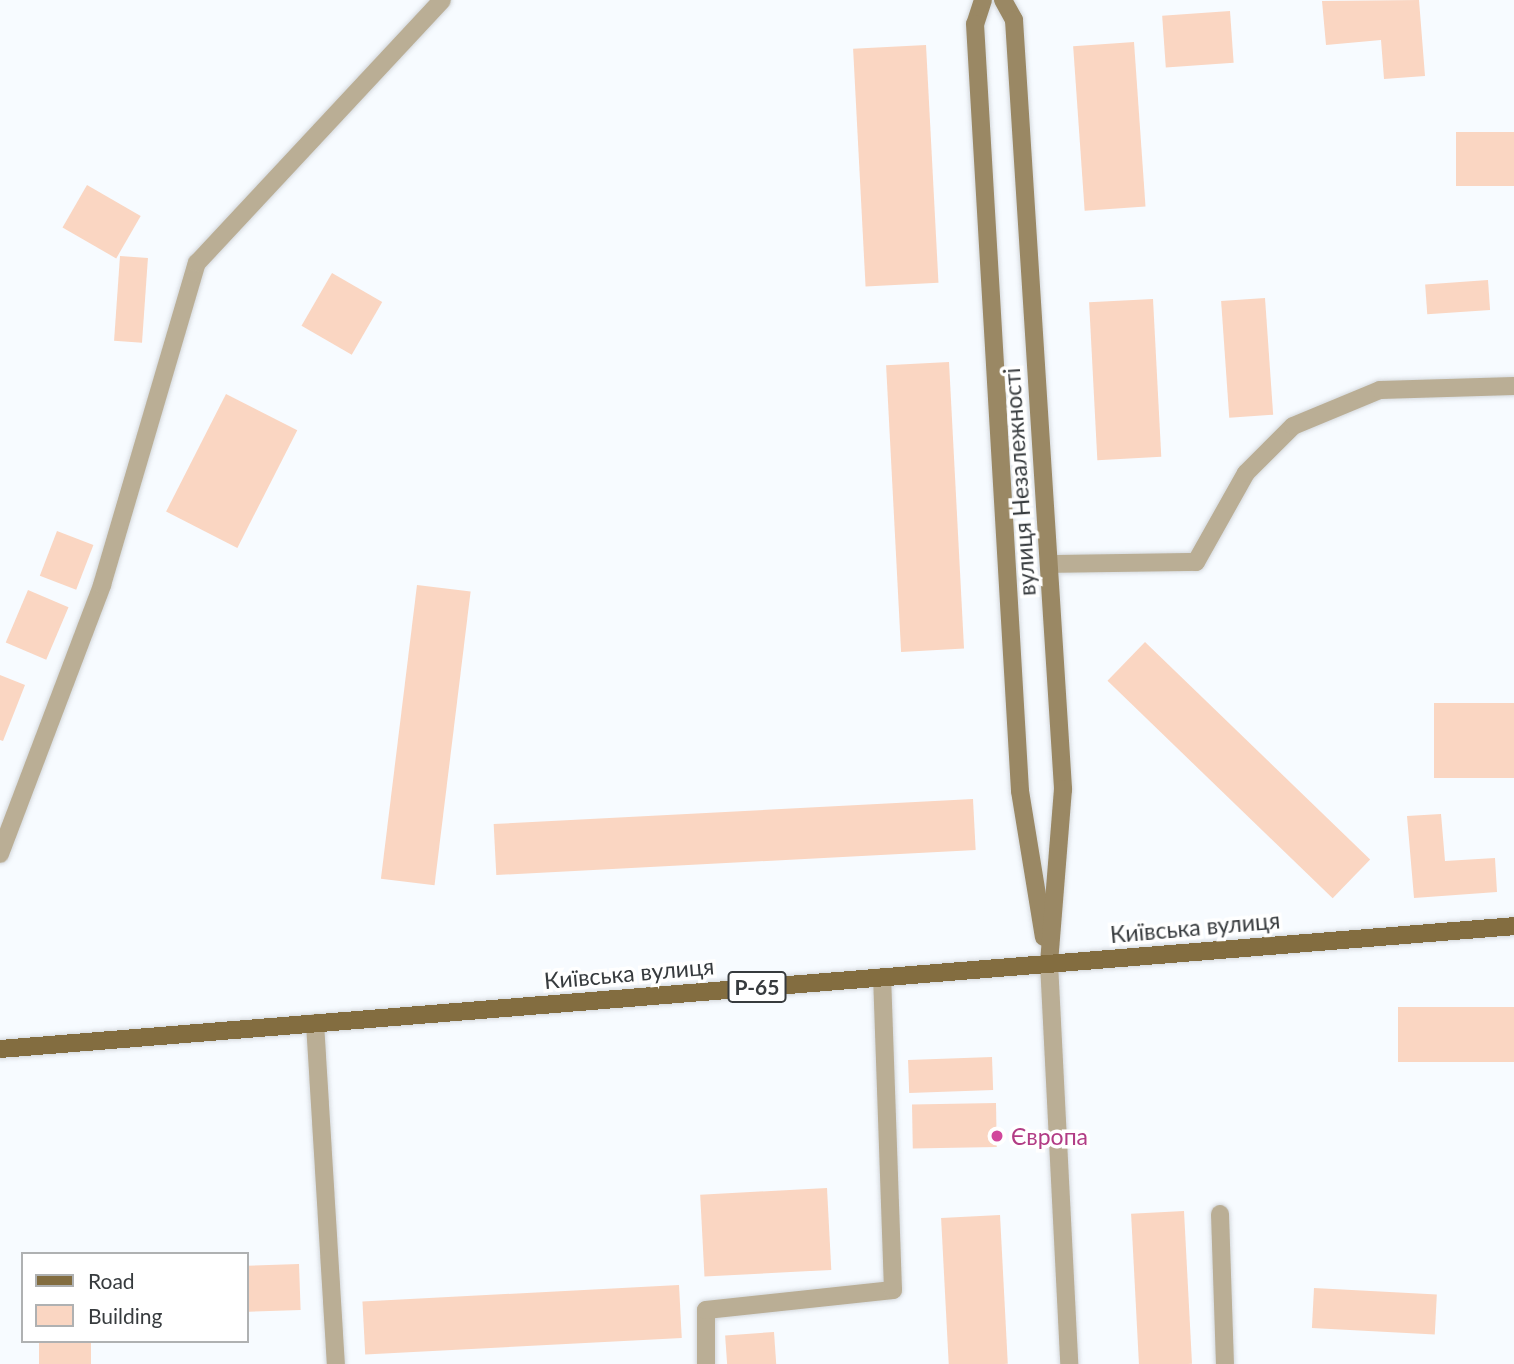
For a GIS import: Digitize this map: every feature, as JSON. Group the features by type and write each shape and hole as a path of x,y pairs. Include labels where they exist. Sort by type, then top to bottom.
{"main road":[{"name":"Київська вулиця","path":"0,1049 1514,926"}],"street":[{"path":"0,854 102,585 197,263 442,0"},
{"name":"вулиця Незалежності","path":"983,0 975,24 1020,791 1049,963 1069,1364"},
{"name":"вулиця Незалежності","path":"1003,0 1014,20 1063,789 1049,963"},
{"path":"1049,564 1196,562 1246,473 1293,426 1380,390 1514,386"},
{"path":"706,1364 706,1310 893,1290 882,977"},
{"path":"315,1023 336,1364"},
{"path":"1220,1213 1225,1364"}],"building":[{"path":"1419,0 1425,76 1384,79 1381,40 1326,45 1322,1"},
{"path":"1230,11 1234,63 1166,68 1162,16"},
{"path":"1134,42 1146,207 1085,211 1073,46"},
{"path":"926,45 938,283 866,286 853,49"},
{"path":"1456,132 1514,132 1514,186 1456,186"},
{"path":"87,185 141,216 116,258 62,227"},
{"path":"120,256 148,258 142,343 114,341"},
{"path":"332,273 382,302 352,355 302,326"},
{"path":"1488,280 1490,310 1427,314 1425,284"},
{"path":"1265,298 1273,415 1229,418 1221,301"},
{"path":"1153,299 1161,457 1097,460 1089,302"},
{"path":"949,362 964,649 901,652 886,365"},
{"path":"226,394 297,430 237,548 166,512"},
{"path":"57,531 93,545 76,590 40,576"},
{"path":"417,585 471,592 435,885 381,879"},
{"path":"28,590 69,607 46,660 6,642"},
{"path":"1145,642 1370,859 1333,898 1107,681"},
{"path":"0,675 25,685 3,741 0,740"},
{"path":"1434,703 1514,703 1514,778 1434,778"},
{"path":"973,799 976,850 496,875 494,824"},
{"path":"1441,814 1445,861 1495,858 1497,892 1414,898 1407,816"},
{"path":"1398,1007 1514,1007 1514,1062 1398,1062"},
{"path":"992,1057 993,1090 909,1093 908,1060"},
{"path":"996,1103 997,1147 913,1148 912,1104"},
{"path":"827,1188 831,1270 704,1277 700,1195"},
{"path":"1184,1211 1192,1364 1139,1364 1131,1214"},
{"path":"1000,1215 1008,1364 949,1364 941,1218"},
{"path":"299,1264 301,1310 249,1312 248,1266"},
{"path":"679,1285 682,1338 365,1355 362,1302"},
{"path":"1314,1288 1437,1294 1435,1334 1312,1328"},
{"path":"774,1332 776,1364 727,1364 725,1335"},
{"path":"39,1343 91,1343 91,1364 39,1364"}],"place":[{"name":"Європа","path":"997,1136"}]}
